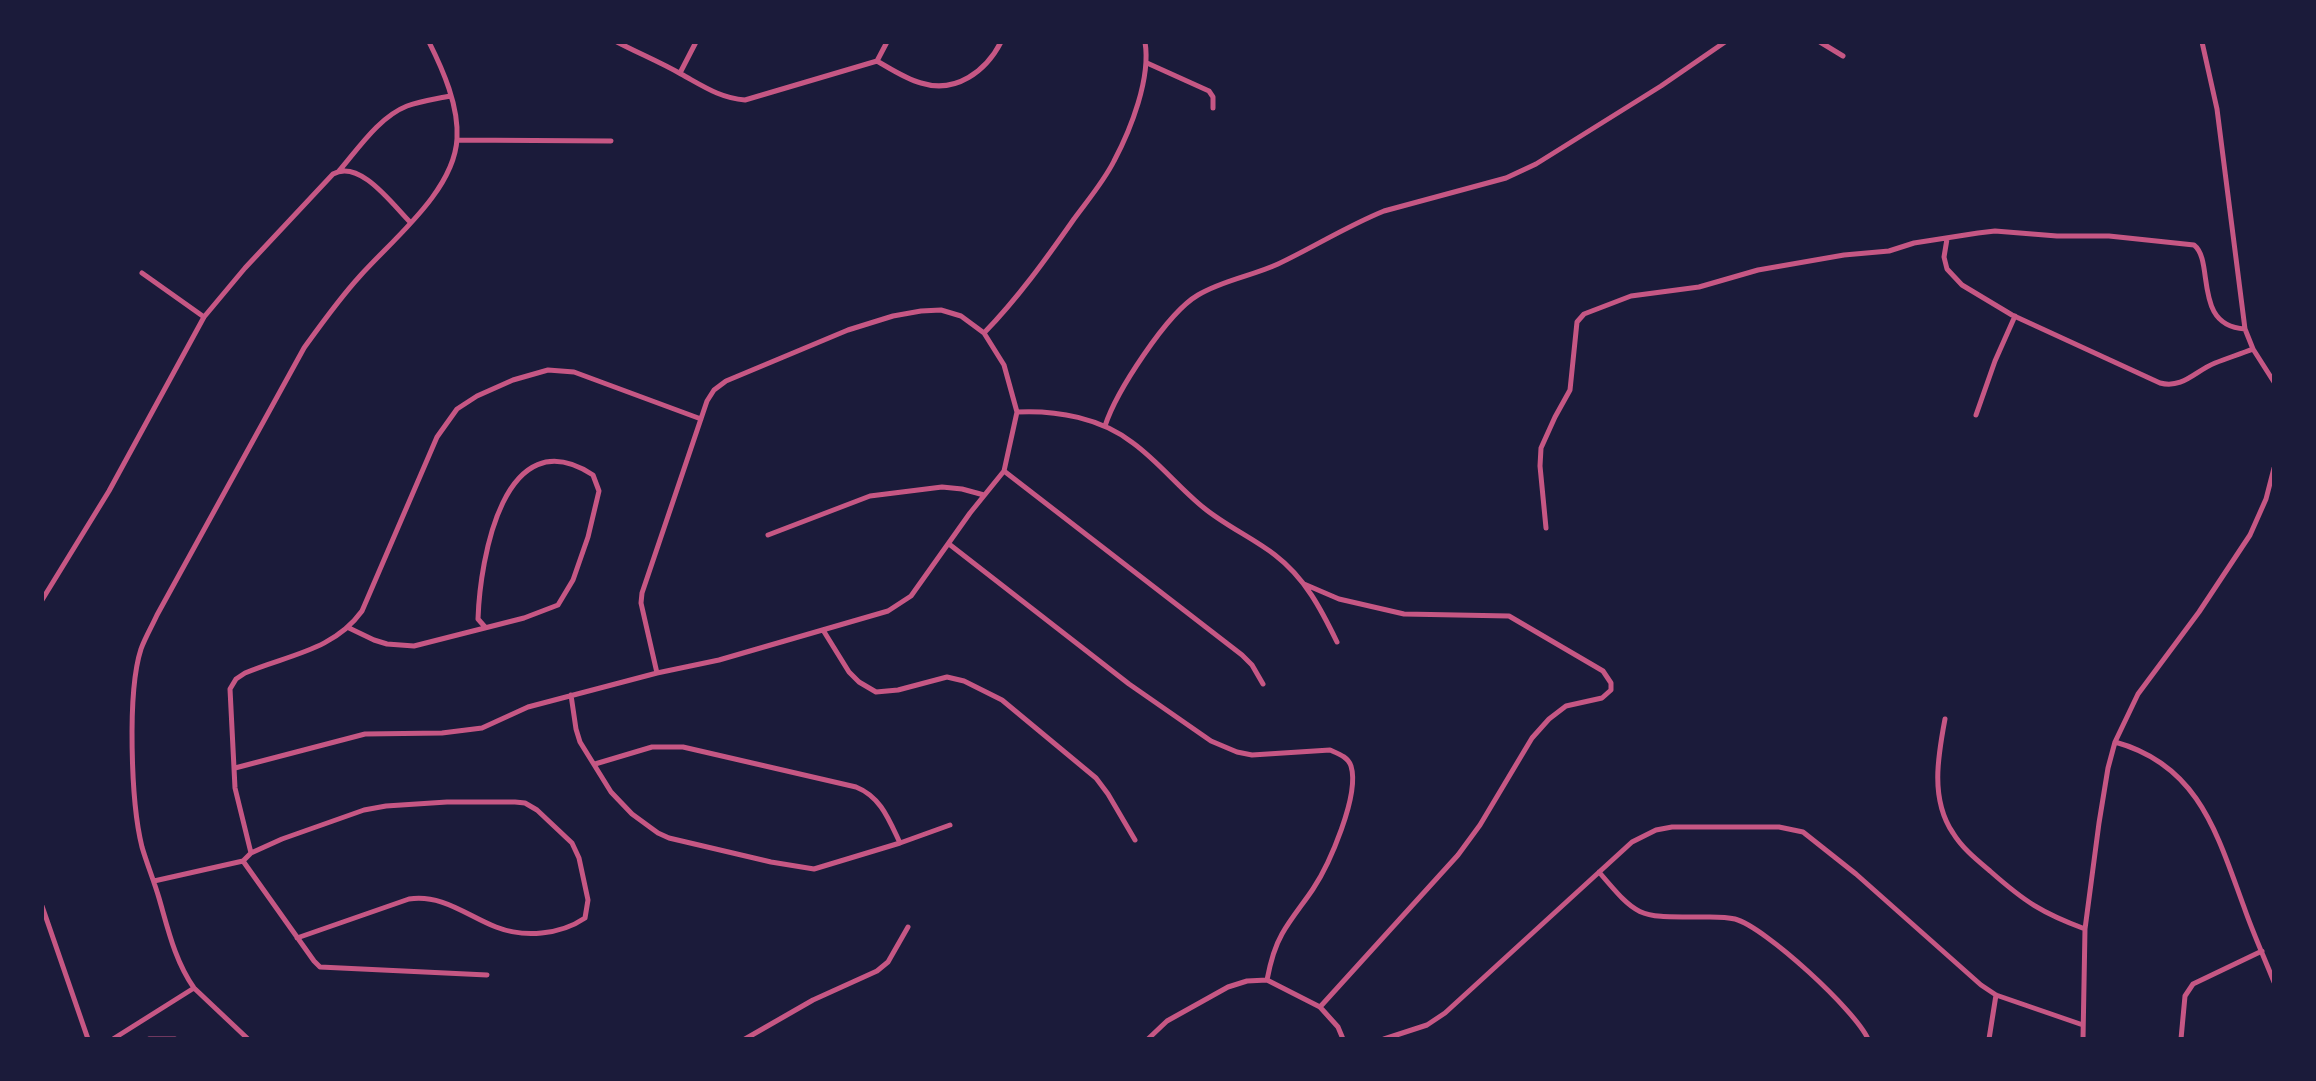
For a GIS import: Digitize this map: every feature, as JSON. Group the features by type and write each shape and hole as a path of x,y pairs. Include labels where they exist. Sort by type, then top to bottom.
{"street":[{"path":"248,1039 194,988 174,948 143,849 136,805 134,698 142,648 157,615 304,348 342,296 430,200 447,176 457,140 456,121 439,61 429,42"},
{"path":"617,42 680,73 706,90 728,99 745,100 877,61 920,83 952,84 973,77 979,72 1001,42"},
{"path":"680,73 696,42"},
{"path":"877,61 887,42"},
{"path":"984,333 1009,308 1114,162 1139,97 1147,63 1145,42"},
{"path":"1105,426 1111,408 1141,360 1158,336 1194,297 1220,284 1277,264 1375,215 1506,178 1536,164 1661,86 1724,42"},
{"path":"1820,42 1843,56"},
{"path":"2202,42 2217,109 2245,329 2253,349 2274,382"},
{"path":"1147,63 1209,91 1213,97 1213,108"},
{"path":"42,600 109,491 204,317 254,258 339,171 366,139 396,113 416,104 450,96"},
{"path":"457,140 611,141"},
{"path":"339,171 360,173 410,222"},
{"path":"1546,528 1541,448 1570,390 1577,322 1581,316 1631,296 1699,287 1758,271 1844,255 1889,251 1914,243 1978,233 2003,231 2057,236 2109,236 2194,245 2202,256 2204,283 2211,305 2231,327 2245,329"},
{"path":"1947,239 1944,257 1949,273 1962,285 2015,316 2168,385 2180,384 2213,364 2253,349"},
{"path":"142,273 204,317"},
{"path":"235,768 365,734 442,733 482,729 528,706 719,660 876,616 903,603 919,586 1004,471 1017,412 1004,365 984,333 961,316 941,310 893,316 848,330 726,381 715,390 707,401 642,593 641,603 657,673"},
{"path":"1976,415 1995,361 2015,316"},
{"path":"251,853 237,797 230,695 233,684 245,673 316,648 349,628 362,611 437,436 457,409 477,396 513,380 548,370 574,372 701,419"},
{"path":"1017,412 1054,412 1105,426 1134,443 1203,507 1287,565 1304,584 1337,642"},
{"path":"349,628 387,644 414,646 547,611 558,605 581,563 598,501 598,484 593,475 573,464 551,461 531,467 512,485 497,514 479,588 478,619 485,627"},
{"path":"2083,1039 2085,929 2101,809 2115,741 2138,694 2199,612 2250,535 2273,480 2274,468"},
{"path":"1004,471 1242,655 1252,665 1263,684"},
{"path":"768,535 870,496 942,487 984,495"},
{"path":"949,544 1129,684 1211,741 1252,755 1330,751 1341,754 1348,761 1352,773 1347,811 1333,850 1313,889 1281,934 1267,980"},
{"path":"1304,584 1339,599 1404,614 1509,616 1603,671 1611,683 1611,690 1602,698 1566,706 1549,719 1532,738 1480,825 1458,855 1320,1007"},
{"path":"823,630 849,672 876,692 898,690 947,677 964,681 1002,700 1096,778 1135,840"},
{"path":"571,695 580,742 611,792 632,814 659,834 692,845 814,869 950,825"},
{"path":"1945,719 1937,775 1945,818 1953,835 2025,901 2043,912 2085,929"},
{"path":"2115,741 2147,753 2169,767 2193,794 2217,836 2274,982"},
{"path":"594,764 652,747 683,747 856,787 880,804 900,843"},
{"path":"154,881 243,861 251,853 282,839 364,810 386,806 501,800 525,803 537,810 572,843 579,858 588,900 585,918 554,931 536,934 498,928 452,905 421,897 297,937"},
{"path":"1384,1039 1402,1037 1445,1013 1637,838 1662,827 1794,828 1810,836 1856,874 1981,985 1996,995 2083,1025"},
{"path":"243,861 320,967 486,975"},
{"path":"1599,872 1629,906 1641,913 1657,918 1722,917 1734,919 1753,928 1821,985 1855,1018 1868,1039"},
{"path":"42,906 88,1039"},
{"path":"745,1039 813,1000 877,971 888,962 908,927"},
{"path":"2181,1039 2185,996 2193,984 2262,951"},
{"path":"1148,1039 1167,1021 1228,987 1247,981 1267,980 1320,1007 1338,1027 1343,1039"},
{"path":"113,1039 194,988"},
{"path":"1989,1039 1996,995"},
{"path":"149,1039 175,1039"}]}
